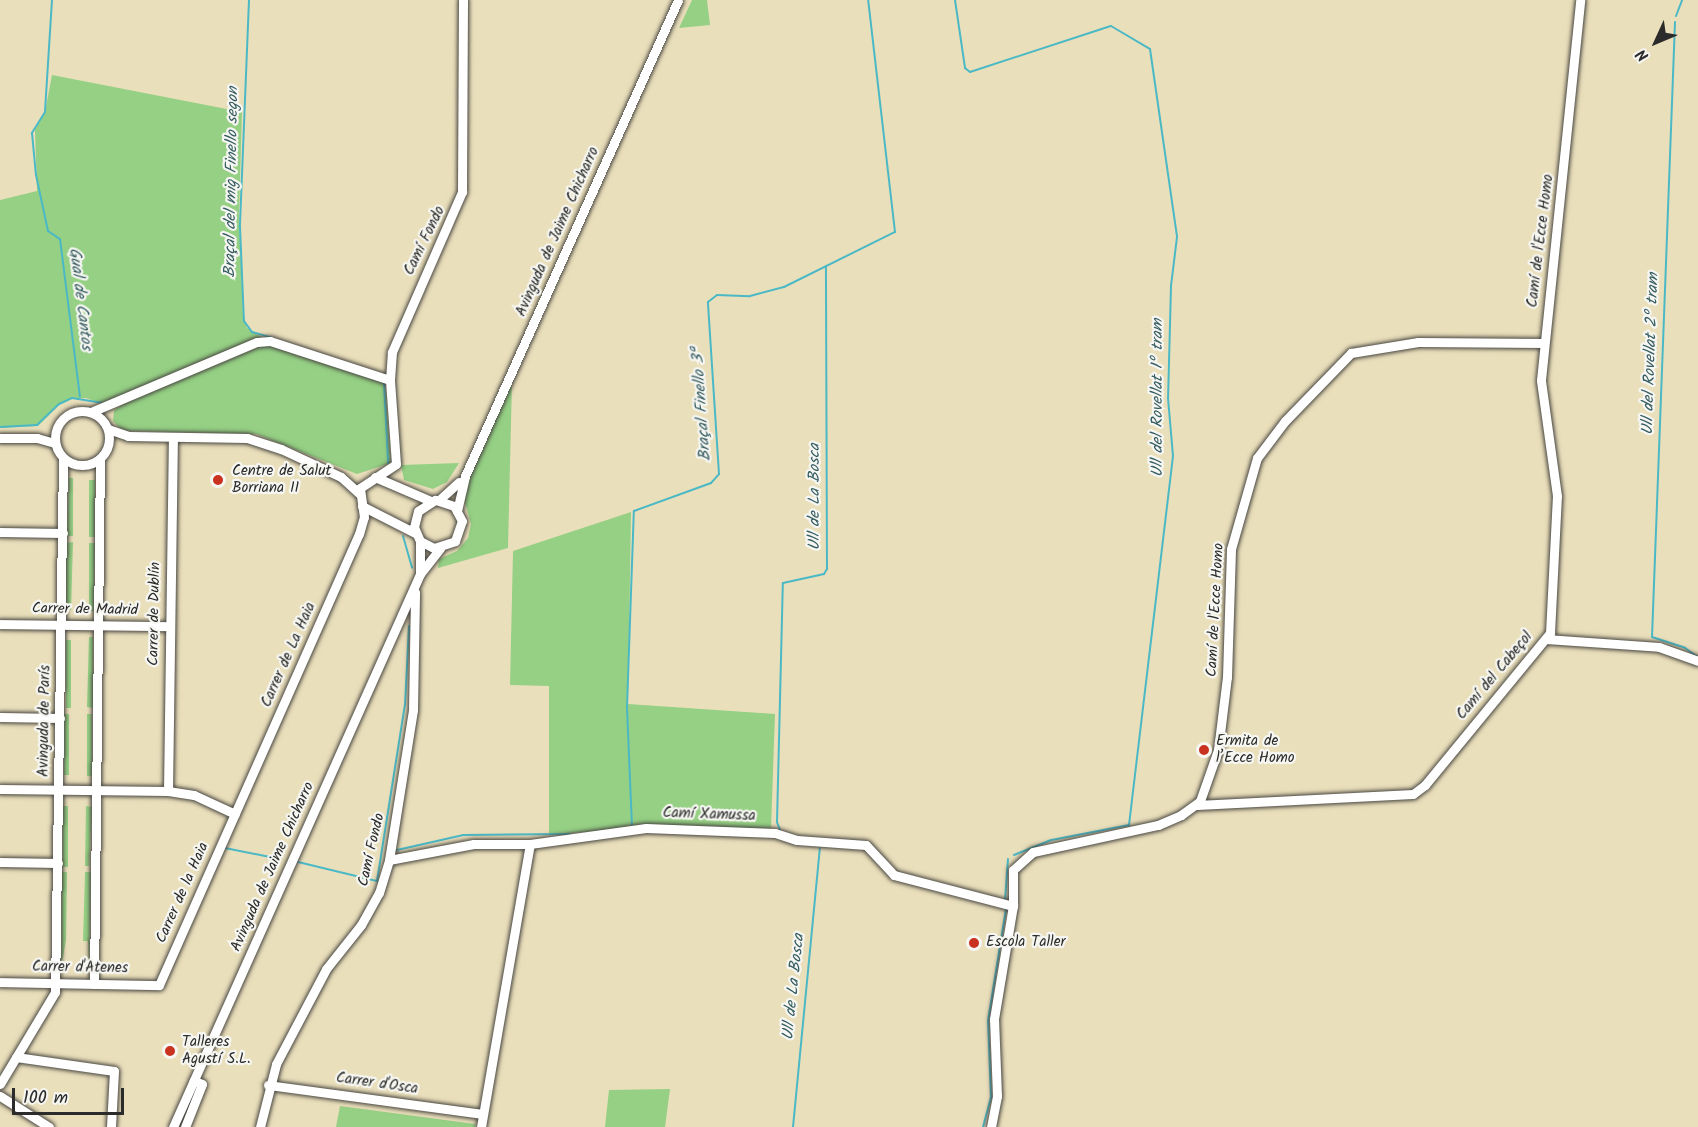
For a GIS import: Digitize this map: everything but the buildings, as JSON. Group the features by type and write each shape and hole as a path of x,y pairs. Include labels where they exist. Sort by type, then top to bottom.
{"street":[{"name":"Camí Fondo","path":"371,479 396,464 390,380 392,352 405,316 446,235 462,192 463,0"},
{"name":"Avinguda de Jaime Chicharro","path":"465,476 678,0"},
{"name":"Camí de l'Ecce Homo","path":"1197,805 1218,750 1227,677 1231,549 1257,458 1278,430 1340,360 1364,348 1418,342 1544,343 1580,0"},
{"path":"37,438 57,428 67,415 91,412 111,406 257,342 270,341 390,380"},
{"name":"Camí del Cabeçol","path":"1197,805 1413,794 1425,785 1546,639 1553,623 1557,496 1542,395 1544,343"},
{"path":"103,420 111,406"},
{"path":"91,412 103,420 108,429 109,444 100,459 94,984"},
{"path":"57,428 55,443 63,458 78,465 100,459"},
{"path":"108,429 128,436 247,438 281,448 342,477 358,493 362,506 440,548"},
{"path":"109,444 128,436"},
{"name":"Carrer de Dublín","path":"168,791 173,437"},
{"path":"0,438 37,438 55,443"},
{"name":"Avinguda de París","path":"56,983 63,458"},
{"path":"420,574 417,511 435,501 465,476"},
{"path":"457,511 465,476"},
{"path":"342,477 371,479 457,511 462,521 458,537 440,548 420,574"},
{"path":"358,493 371,479"},
{"name":"Carrer de La Haia","path":"235,814 359,534 362,506"},
{"path":"0,532 63,533"},
{"name":"Avinguda de Jaime Chicharro","path":"173,1127 420,574"},
{"name":"Camí Fondo","path":"260,1127 268,1085 326,969 361,925 379,893 389,860 413,710 417,624 415,585"},
{"name":"Carrer de Madrid","path":"0,624 170,626"},
{"path":"1546,639 1659,647 1698,661"},
{"path":"0,717 60,718"},
{"path":"0,789 168,791 194,795 235,814"},
{"path":"991,1127 997,1096 994,1019 1013,906 1014,870 1033,852 1158,825 1197,805"},
{"name":"Carrer de la Haia","path":"159,985 235,814"},
{"name":"Camí Xamussa","path":"389,860 474,844 531,844 646,828 775,833 797,840 866,845 894,875 1013,906"},
{"path":"480,1127 531,844"},
{"path":"0,862 58,862"},
{"name":"Carrer d'Atenes","path":"0,982 159,985"},
{"path":"0,1084 56,992 56,983"},
{"path":"16,1057 114,1071 111,1127"},
{"path":"185,1127 202,1084 194,1081"},
{"name":"Carrer d'Osca","path":"268,1085 483,1114"},
{"path":"0,1096 46,1126"}],"green space":[{"path":"692,0 707,0 710,25 679,28"},
{"path":"52,75 242,112 239,214 243,313 247,328 262,337 105,405 86,398 72,399 59,405 38,426 0,428 0,200 37,191 35,130 45,112"},
{"path":"266,344 385,382 391,463 357,474 256,434 131,431 122,430 113,421 114,410 127,402"},
{"path":"512,381 508,548 438,568 439,559 457,551 468,538 471,524 464,499 465,488"},
{"path":"459,463 447,482 433,489 404,480 401,465"},
{"path":"69,478 73,478 73,536 67,536"},
{"path":"89,480 95,480 95,537 89,537"},
{"path":"631,512 628,704 775,714 771,829 665,825 549,835 549,686 510,685 513,551"},
{"path":"73,542 71,610 66,610 66,543"},
{"path":"89,543 95,543 94,611 89,611"},
{"path":"89,637 93,637 93,708 87,707"},
{"path":"66,640 71,640 71,708 66,708"},
{"path":"64,714 69,714 69,775 64,775"},
{"path":"87,714 92,714 92,776 87,776"},
{"path":"63,806 68,806 68,867 63,867"},
{"path":"86,806 92,807 89,866 85,866"},
{"path":"62,872 67,872 66,940 61,969"},
{"path":"85,872 91,872 89,969 88,941 83,941"},
{"path":"670,1089 665,1127 605,1127 609,1090"},
{"path":"340,1106 475,1124 475,1127 336,1127"}],"waterway":[{"name":"Gual de Cantos","path":"52,0 45,112 32,133 36,175 48,231 60,239 80,397"},
{"name":"Braçal del mig Finello segon","path":"249,0 240,227 244,321 252,332 270,337"},
{"name":"Braçal Finello 3ª","path":"632,827 627,707 634,511 711,483 719,474 708,302 717,295 750,296 784,287 895,232 868,0"},
{"name":"Ull del Rovellat 1º tram","path":"955,0 965,68 970,72 1111,26 1150,49 1177,237 1171,286 1168,398 1173,456 1129,825 1051,840 1014,855"},
{"name":"Ull del Rovellat 2º tram","path":"1676,16 1682,0"},
{"name":"Ull del Rovellat 2º tram","path":"1675,22 1652,637 1685,648 1698,657"},
{"name":"Ull de La Bosca","path":"780,830 777,822 783,583 824,574 827,569 826,267"},
{"name":"Braçal del mig Finello segon","path":"384,383 388,463"},
{"path":"0,427 37,425 59,404 72,398 102,403"},
{"name":"Braçal del mig Finello segon","path":"403,536 412,568"},
{"name":"Braçal del mig Finello segon","path":"298,862 377,881 405,705 409,626"},
{"name":"Braçal Finello 3ª","path":"397,850 463,835 570,834"},
{"path":"225,848 280,859"},
{"name":"Ull de La Bosca","path":"793,1127 820,848"},
{"name":"Ull del Rovellat 1º tram","path":"1005,900 1008,859"},
{"name":"Ull del Rovellat 1º tram","path":"983,1127 991,1098 988,1021 1006,909"}],"place":[{"name":"Centre de Salut Borriana II","path":"218,480"},
{"name":"Ermita de l’Ecce Homo","path":"1204,750"},
{"name":"Escola Taller","path":"974,943"},
{"name":"Talleres Agustí S.L.","path":"170,1051"}]}
